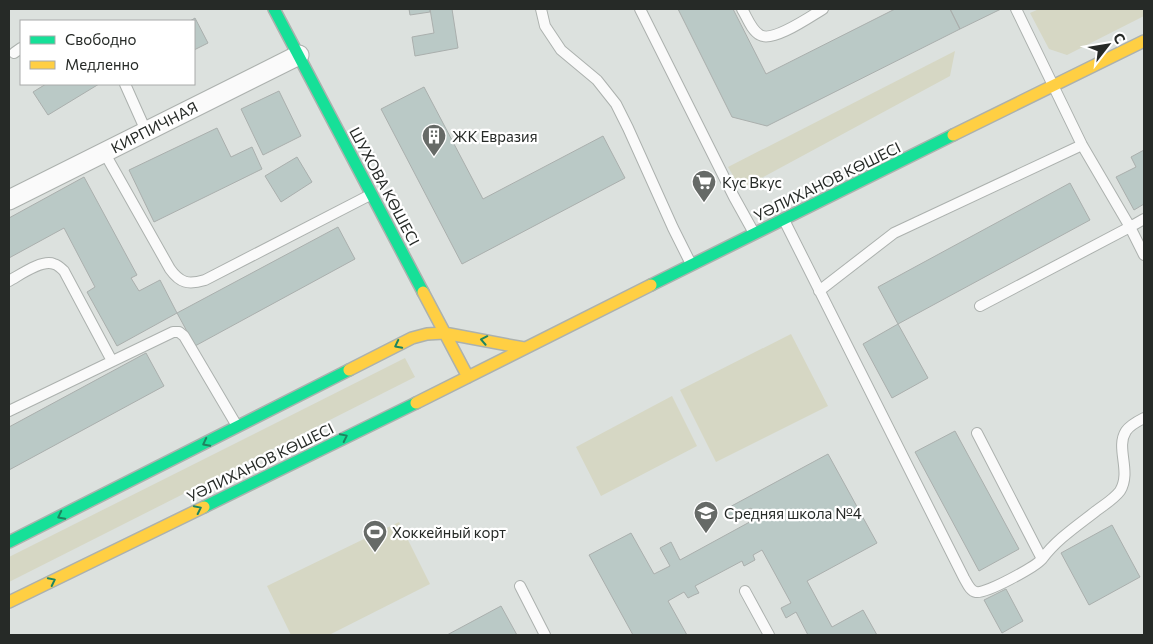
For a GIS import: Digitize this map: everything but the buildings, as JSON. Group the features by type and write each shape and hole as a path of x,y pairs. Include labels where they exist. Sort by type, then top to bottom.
{"main road":[{"name":"ШУХОВА КӨШЕСІ","path":"274,9 468,377"},
{"name":"УӘЛИХАНОВ КӨШЕСІ","path":"9,602 468,377 1144,41"},
{"path":"9,542 412,338 427,334 444,333 524,348"}],"street":[{"name":"КИРПИЧНАЯ","path":"9,200 299,55"}],"lane":[{"path":"540,9 545,26 561,50 596,80 616,104 692,265"},
{"path":"640,9 754,234"},
{"path":"742,9 755,31 764,37 775,36 823,9"},
{"path":"1016,9 1082,145 1130,226 1144,256"},
{"path":"125,85 146,131"},
{"path":"819,291 894,233 1082,145"},
{"path":"104,152 170,269 177,279 187,282 195,283 205,280 372,194"},
{"path":"784,219 964,578 974,592 979,593 990,590 1034,566 1053,545 1120,491 1125,476 1122,442 1124,432 1144,418"},
{"path":"980,306 1144,219"},
{"path":"9,281 46,262 59,266 64,271 112,361"},
{"path":"9,412 173,332 179,332 184,336 238,427"},
{"path":"977,433 1042,559"},
{"path":"520,586 545,635"},
{"path":"745,591 769,635"}],"green space":[{"path":"1039,9 1144,9 1144,16 1067,55 1049,49 1030,13"},
{"path":"955,51 950,76 741,189 728,167"},
{"path":"791,334 828,406 716,462 680,390"},
{"path":"405,358 415,377 9,582 9,557"},
{"path":"672,396 697,446 601,496 576,447"},
{"name":"Хоккейный корт","path":"399,522 430,584 329,635 291,635 267,586"}],"traffic: fast":[{"path":"274,9 423,292"},
{"path":"651,285 953,135"},
{"path":"9,542 349,370"},
{"path":"204,507 416,403"}],"traffic: slow":[{"path":"953,135 1144,41"},
{"path":"416,403 651,285"},
{"path":"423,292 468,377"},
{"path":"349,370 412,338 427,334 444,333 524,348"},
{"path":"9,602 204,507"}],"place":[{"name":"ЖК Евразия","path":"434,157"},
{"name":"Кус Вкус","path":"704,203"},
{"name":"Средняя школа №4","path":"706,534"},
{"name":"Хоккейный корт","path":"375,553"}]}
